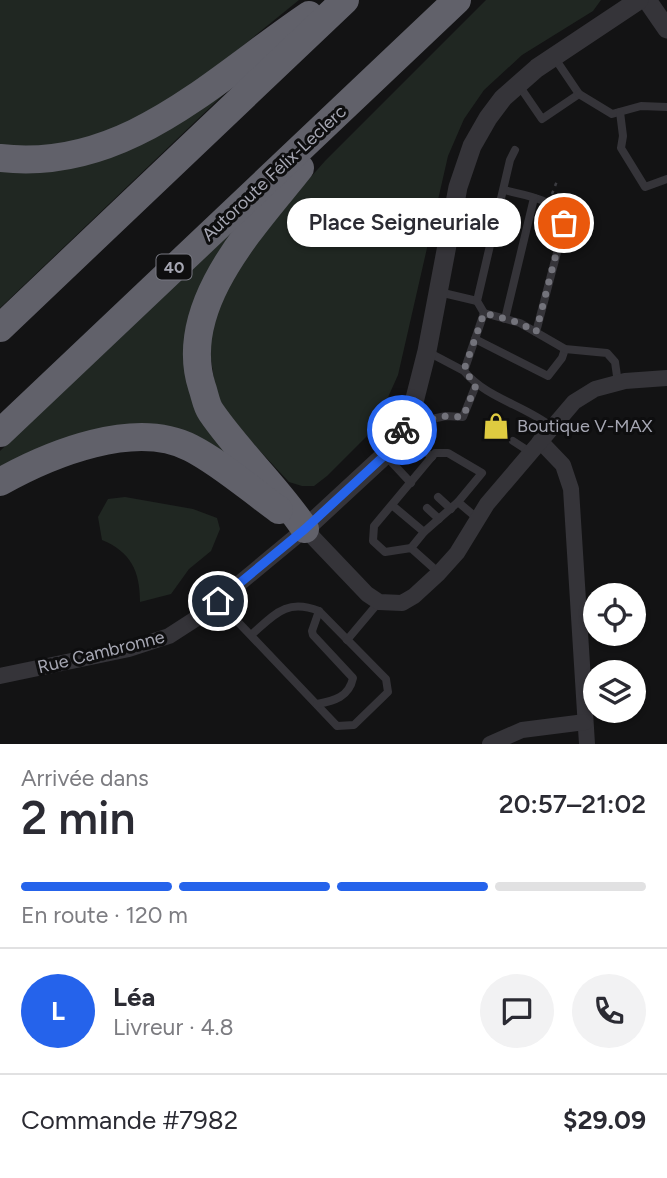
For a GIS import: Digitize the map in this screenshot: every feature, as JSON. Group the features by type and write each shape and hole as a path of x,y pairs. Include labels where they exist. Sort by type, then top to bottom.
{"highway":[{"path":"0,158 38,161 63,158 88,152 141,131 192,101 264,46 332,0"},
{"path":"0,328 345,0"},
{"name":"Autoroute Félix-Leclerc","path":"0,433 457,0"},
{"path":"305,529 285,500 209,410 198,375 197,336 211,295 233,254 351,103"},
{"path":"0,482 62,453 108,440 150,437 189,447 305,529"}],"street":[{"name":"Rue Cambronne","path":"0,676 129,649 169,636 218,601 305,529 385,455 405,425 427,351 458,187 472,146 503,98 554,57 639,0"},
{"path":"647,0 667,29"},
{"path":"305,529 368,594 379,602 402,603 414,596 457,554 487,504 574,402 594,389 618,383 667,378"},
{"path":"535,446 563,465 571,489 583,689"},
{"path":"490,744 522,730 583,722"},
{"path":"585,723 587,744"}],"lane":[{"path":"554,57 579,94 612,114 641,106 667,107"},
{"path":"518,85 542,120 579,94"},
{"path":"620,112 623,136 621,148 645,187 667,179"},
{"path":"515,150 477,301 484,313 520,323 565,349 607,353 615,362 618,383"},
{"path":"503,190 534,198 555,208 563,217 564,223 536,332"},
{"path":"505,319 534,198"},
{"path":"438,292 477,301"},
{"path":"464,370 484,313"},
{"path":"475,339 548,376 565,349"},
{"path":"427,351 464,370 476,385 532,413 552,427"},
{"path":"432,457 405,425 446,416 463,417 476,385"},
{"path":"513,441 535,446"},
{"path":"435,453 448,453 482,473 454,506 424,532 411,548 385,552 373,541 374,526 410,488 417,474 435,453"},
{"path":"385,455 410,488"},
{"path":"417,474 424,481"},
{"path":"438,498 478,519"},
{"path":"393,506 424,532"},
{"path":"428,508 439,519"},
{"path":"411,548 439,573"},
{"path":"218,601 337,726 354,725 388,692 386,679 319,611 290,606 279,610 251,635"},
{"path":"347,640 379,602"},
{"path":"317,704 336,700 351,688 353,678 313,635 319,611"}],"shaded area":[{"path":"0,0 299,0 181,96 94,141 0,150"},
{"path":"486,0 601,0 593,11 522,55 484,90 464,119 448,156 398,375 380,415 366,437 314,486 289,482 234,423 216,394 208,338 218,304 263,231 325,161"},
{"path":"244,75 0,308 0,166 43,168"},
{"path":"249,213 189,341 246,464 180,433 0,473 0,451"},
{"path":"125,497 193,509 217,518 220,529 211,551 189,569 171,594 140,602 138,581 132,564 120,550 102,540 98,517 108,499"}],"way so far":[{"path":"402,430 410,418 422,421 446,416 463,417 476,385 464,370 484,313 520,323 536,332 564,223"}],"place":[{"name":"Place Seigneuriale","path":"564,223"},
{"name":"Boutique V-MAX","path":"496,426"}],"route":[{"path":"218,601 305,529 385,455 402,430"}]}
